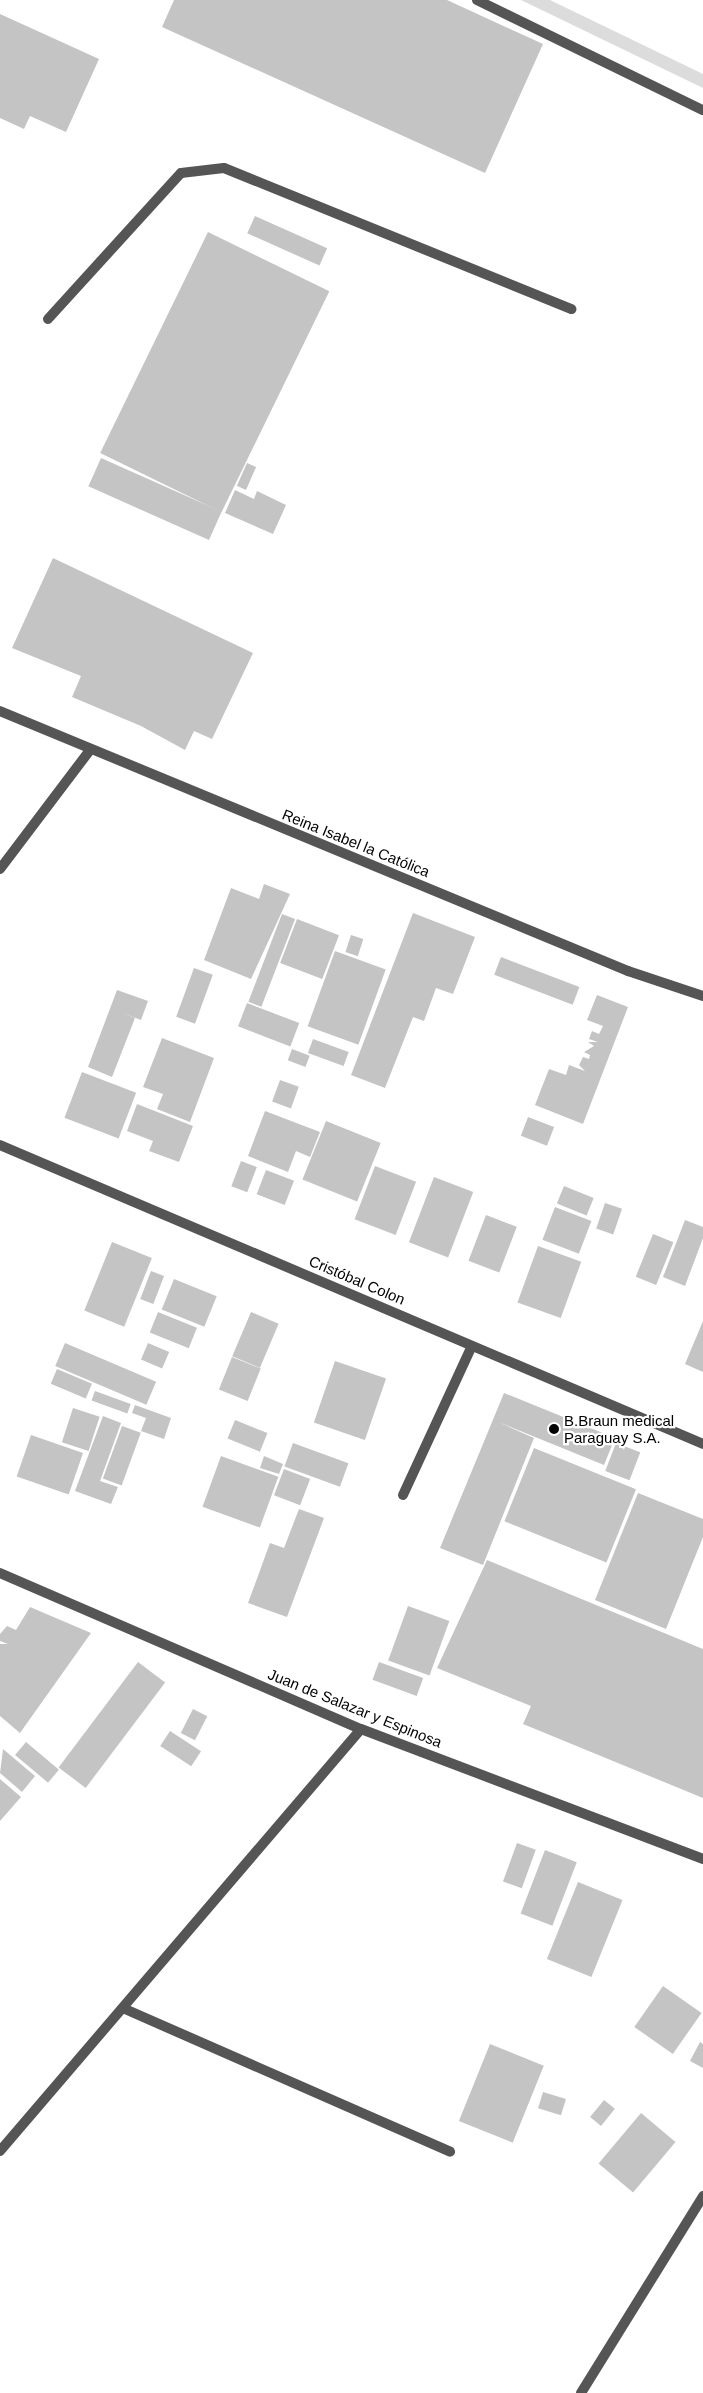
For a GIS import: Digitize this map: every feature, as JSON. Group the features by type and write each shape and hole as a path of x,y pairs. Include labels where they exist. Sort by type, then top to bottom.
{"street":[{"path":"477,0 703,110"},
{"path":"48,319 181,173 224,168 572,309"},
{"name":"Reina Isabel la Católica","path":"0,711 90,750 628,971 703,996"},
{"path":"0,869 90,750"},
{"name":"Cristóbal Colon","path":"0,1145 703,1444"},
{"path":"403,1495 472,1346"},
{"name":"Juan de Salazar y Espinosa","path":"1,1576 361,1729 703,1859"},
{"path":"0,2151 125,2009 361,1729"},
{"path":"125,2009 450,2152"},
{"path":"581,2393 703,2196"}],"shaded area":[{"path":"521,0 550,0 703,74 703,88"}],"building":[{"path":"174,0 447,0 543,44 485,173 162,27"},
{"path":"0,14 99,59 66,132 30,116 24,129 0,118"},
{"path":"255,216 327,248 319,265 247,233"},
{"path":"208,232 329,291 221,512 100,453"},
{"path":"101,458 222,512 209,540 88,486"},
{"path":"247,463 256,467 246,490 237,486"},
{"path":"235,490 254,499 257,491 286,505 273,534 225,513"},
{"path":"53,558 253,653 212,739 194,731 185,750 141,726 72,697 81,676 12,648"},
{"path":"264,884 290,894 251,979 204,960 231,888 259,899"},
{"path":"413,913 475,937 453,994 436,988 424,1021 413,1017 385,1088 351,1075"},
{"path":"282,914 295,919 261,1007 248,1002"},
{"path":"297,919 339,935 322,979 280,963"},
{"path":"351,935 363,939 358,956 345,952"},
{"path":"335,951 386,969 358,1045 308,1026"},
{"path":"501,957 579,987 573,1005 494,975"},
{"path":"194,968 213,975 195,1024 176,1017"},
{"path":"117,990 148,1001 141,1020 120,1012 135,1018 112,1077 88,1067"},
{"path":"597,995 628,1007 583,1124 535,1105 549,1069 566,1075 569,1065 585,1071 579,1065 583,1057 589,1059 590,1055 584,1052 594,1046 588,1042 598,1042 589,1039 592,1031 599,1034 603,1026 587,1020"},
{"path":"247,1003 299,1023 290,1046 238,1026"},
{"path":"162,1038 214,1058 190,1122 157,1109 163,1094 143,1087"},
{"path":"313,1039 349,1052 344,1066 308,1053"},
{"path":"292,1049 310,1056 305,1067 288,1060"},
{"path":"82,1072 136,1093 119,1139 64,1118"},
{"path":"280,1080 299,1087 291,1108 272,1102"},
{"path":"137,1104 193,1126 179,1162 149,1151 153,1141 127,1131"},
{"path":"265,1111 320,1132 310,1157 296,1151 288,1172 248,1156"},
{"path":"528,1117 554,1127 547,1146 521,1136"},
{"path":"326,1121 381,1143 357,1202 302,1179"},
{"path":"241,1161 257,1167 247,1192 231,1186"},
{"path":"375,1166 416,1182 396,1235 355,1219"},
{"path":"266,1170 294,1181 285,1205 257,1194"},
{"path":"434,1177 473,1192 448,1257 409,1242"},
{"path":"564,1186 594,1198 587,1216 557,1204"},
{"path":"605,1203 622,1209 613,1234 596,1229"},
{"path":"555,1207 591,1221 579,1254 542,1240"},
{"path":"486,1215 517,1227 499,1273 468,1261"},
{"path":"685,1220 703,1227 703,1238 685,1286 663,1277"},
{"path":"653,1234 673,1242 656,1285 636,1277"},
{"path":"112,1242 152,1258 124,1327 84,1311"},
{"path":"538,1246 581,1262 561,1318 517,1302"},
{"path":"151,1271 164,1276 153,1304 140,1299"},
{"path":"174,1279 217,1296 204,1327 162,1310"},
{"path":"158,1312 197,1328 189,1348 150,1332"},
{"path":"251,1312 279,1324 260,1368 232,1356"},
{"path":"703,1321 703,1372 685,1364"},
{"path":"65,1343 156,1382 146,1405 55,1366"},
{"path":"148,1343 169,1352 162,1369 141,1360"},
{"path":"232,1357 261,1369 248,1401 219,1389"},
{"path":"335,1361 386,1379 365,1440 314,1422"},
{"path":"57,1369 92,1384 86,1399 51,1384"},
{"path":"95,1391 131,1404 127,1413 92,1400"},
{"path":"504,1393 615,1438 604,1465 498,1422 534,1438 483,1565 440,1548"},
{"path":"135,1405 171,1418 164,1439 141,1431 146,1418 132,1413"},
{"path":"73,1408 100,1417 89,1451 62,1442"},
{"path":"103,1416 121,1423 100,1481 118,1487 111,1504 75,1491"},
{"path":"235,1420 267,1433 260,1452 228,1439"},
{"path":"122,1426 141,1433 122,1485 103,1479"},
{"path":"31,1435 83,1453 69,1495 17,1477"},
{"path":"293,1443 348,1463 340,1487 284,1466"},
{"path":"616,1443 640,1452 630,1480 605,1471"},
{"path":"534,1448 636,1489 606,1562 504,1521"},
{"path":"221,1456 278,1477 260,1528 203,1507"},
{"path":"264,1456 283,1464 279,1474 260,1468"},
{"path":"284,1469 310,1479 300,1505 274,1495"},
{"path":"638,1493 703,1519 703,1537 666,1629 595,1600"},
{"path":"299,1509 324,1518 287,1617 248,1603 270,1543 284,1548"},
{"path":"487,1560 703,1649 703,1798 523,1724 531,1706 437,1668"},
{"path":"408,1606 449,1621 430,1676 388,1661"},
{"path":"30,1607 91,1633 20,1733 0,1716 0,1644 8,1644 0,1641 0,1634 7,1626 16,1630"},
{"path":"138,1662 165,1682 86,1788 59,1767"},
{"path":"379,1662 423,1678 417,1696 373,1680"},
{"path":"193,1709 207,1716 195,1740 181,1733"},
{"path":"170,1731 201,1751 191,1766 160,1746"},
{"path":"26,1742 59,1770 48,1783 15,1755"},
{"path":"3,1749 35,1776 22,1792 0,1773"},
{"path":"0,1779 21,1797 0,1821"},
{"path":"517,1843 536,1850 522,1888 503,1882"},
{"path":"545,1850 577,1862 552,1926 521,1913"},
{"path":"578,1882 623,1900 591,1977 547,1959"},
{"path":"663,1986 702,2013 673,2054 634,2027"},
{"path":"700,2042 703,2044 703,2068 690,2061"},
{"path":"490,2044 544,2066 513,2143 459,2121"},
{"path":"543,2092 566,2099 561,2115 538,2108"},
{"path":"604,2100 615,2109 601,2126 590,2117"},
{"path":"641,2113 675,2142 633,2192 599,2164"}],"place":[{"name":"B.Braun medical Paraguay S.A.","path":"554,1429"}]}
